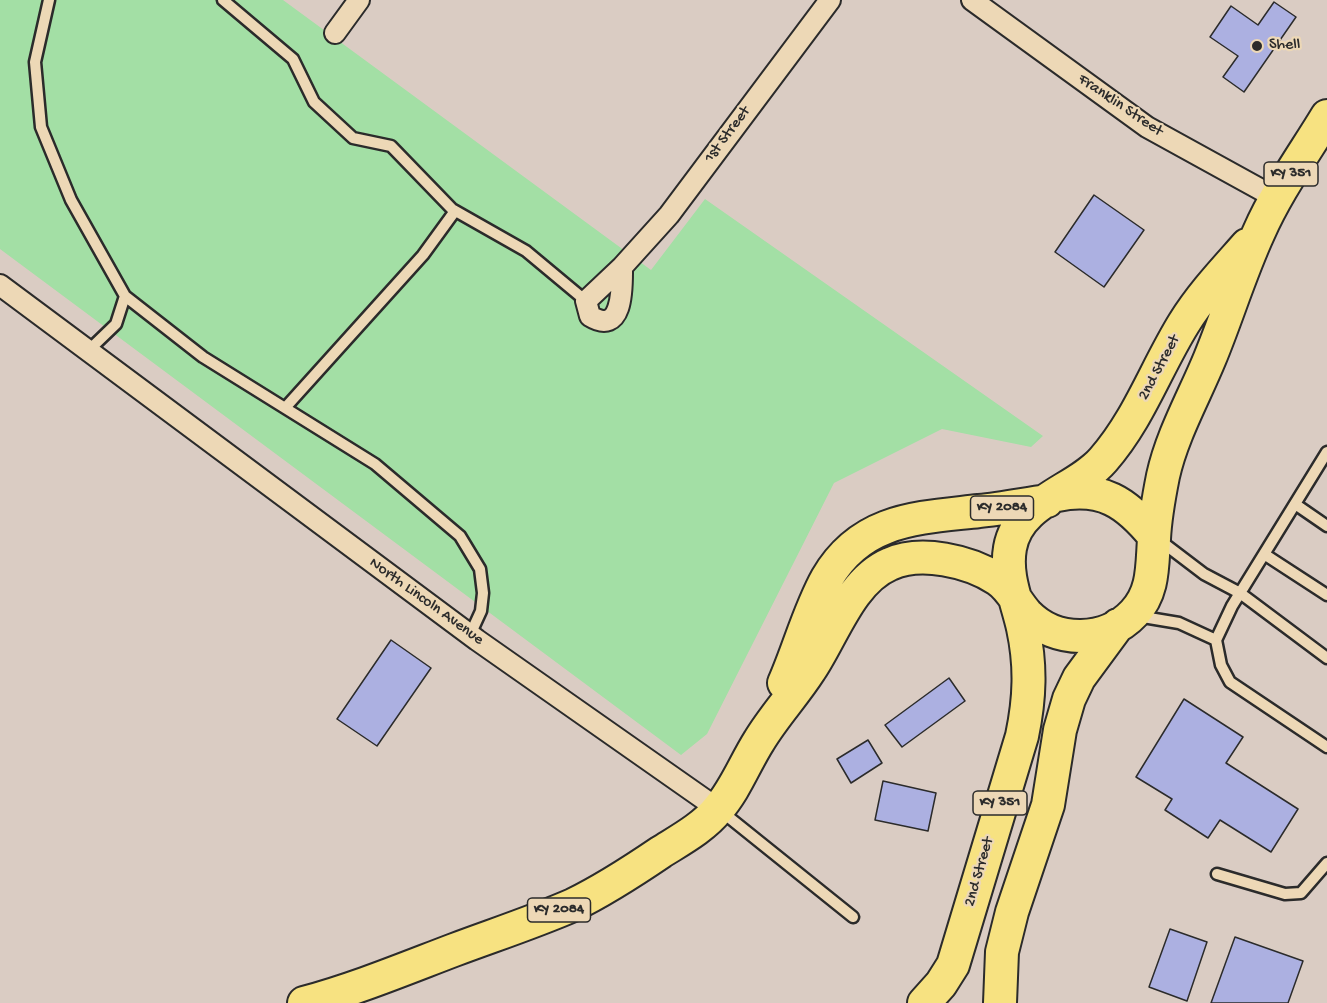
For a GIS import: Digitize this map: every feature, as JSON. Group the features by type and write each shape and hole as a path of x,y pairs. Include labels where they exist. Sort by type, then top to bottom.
{"main road":[{"name":"2nd Street","path":"1000,1003 1002,952 1012,912 1048,805 1060,730 1069,699 1079,678 1125,620 1143,602 1151,581 1154,536 1168,456 1228,314 1258,233 1276,198 1327,116"},
{"name":"2nd Street","path":"924,1003 941,984 953,965 1022,736 1028,705 1030,671 1008,569 1010,545 1020,524 1036,506 1052,498 1101,462 1117,443 1183,324 1207,290 1258,233"},
{"path":"1052,498 1081,492 1110,498 1140,519 1154,536"},
{"name":"KY 2084","path":"760,739 828,577 846,554 860,542 889,525 916,518 1052,498"},
{"name":"KY 2084","path":"304,1003 351,990 574,904 647,862 695,829 718,809 760,739 810,671 859,591 872,575 889,564 903,560 933,558 959,564 998,579 1013,593"},
{"name":"2nd Street","path":"1013,593 1026,613 1045,628 1067,636 1092,636 1125,620"}],"street":[{"path":"336,33 359,0"},
{"name":"1st Street","path":"586,300 622,267 669,215 830,0"},
{"name":"Franklin Street","path":"972,0 1147,127 1276,198"},
{"path":"586,300 590,316 605,320 612,317 621,306 622,267"},
{"name":"North Lincoln Avenue","path":"0,285 470,634 718,809"}],"lane":[{"path":"49,0 35,62 40,127 71,200 125,296 203,357 375,464 460,536 480,569 483,592 481,611 470,634"},
{"path":"223,0 292,59 314,102 353,138 391,146 455,211 526,251 586,300"},
{"path":"285,408 423,255 455,211"},
{"path":"87,351 116,324 125,296"},
{"path":"1327,452 1240,593 1216,640 1221,665 1230,682 1327,747"},
{"path":"1295,504 1327,526"},
{"path":"1154,536 1204,574 1240,593 1327,658"},
{"path":"1264,554 1327,595"},
{"path":"1125,620 1179,623 1216,640"},
{"name":"North Lincoln Avenue","path":"718,809 853,917"},
{"path":"1217,874 1285,894 1301,893 1327,864"}],"green space":[{"path":"0,0 283,0 651,270 705,199 1043,436 1031,447 942,429 834,483 707,734 681,755 0,249"}],"building":[{"path":"1274,2 1296,17 1244,92 1223,77 1238,56 1210,37 1231,6 1258,25"},
{"path":"1094,195 1144,230 1104,287 1055,252"},
{"path":"391,640 431,668 377,746 337,719"},
{"path":"949,678 965,701 902,747 885,725"},
{"path":"1184,699 1243,737 1226,763 1298,809 1271,852 1220,820 1208,838 1165,810 1172,799 1136,777"},
{"path":"868,740 882,763 851,783 837,759"},
{"path":"883,781 936,793 928,831 875,820"},
{"path":"1170,929 1207,942 1187,1001 1149,987"},
{"path":"1235,937 1303,961 1288,1003 1211,1003"}],"place":[{"name":"Shell","path":"1257,46"}]}
